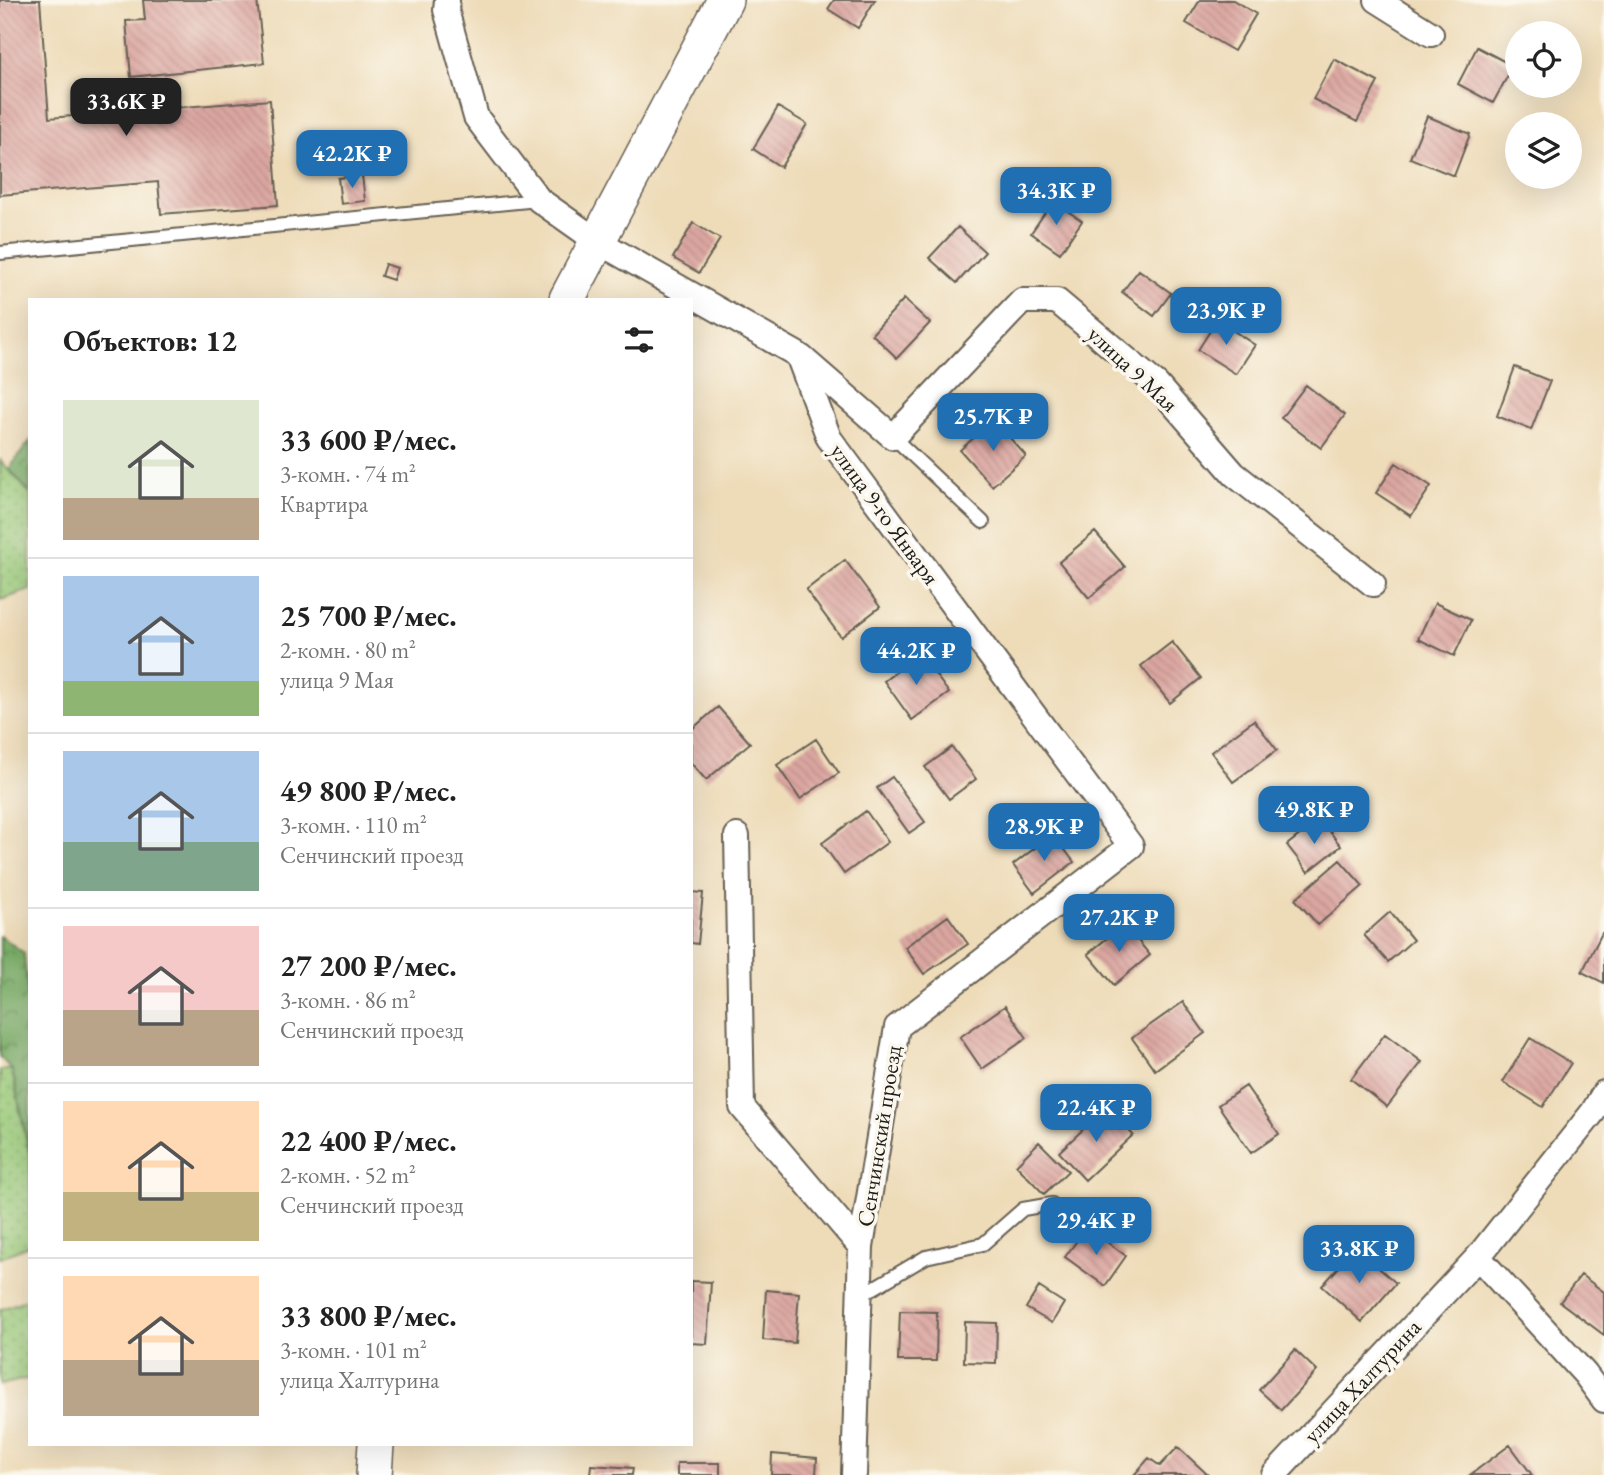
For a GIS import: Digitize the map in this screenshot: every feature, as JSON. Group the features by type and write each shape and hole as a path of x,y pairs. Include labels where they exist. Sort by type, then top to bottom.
{"main road":[{"path":"568,298 726,0"},
{"path":"374,1475 376,1446"}],"street":[{"path":"447,0 446,10 476,117 539,200 601,233 798,355 893,436"},
{"path":"1377,0 1431,34"},
{"name":"улица 9 Мая","path":"893,436 1022,301 1057,301 1157,385 1234,474 1373,584"},
{"name":"улица 9-го Января","path":"798,355 829,438 1131,846"},
{"name":"Сенчинский проезд","path":"737,836 742,1107 861,1247"},
{"name":"Сенчинский проезд","path":"854,1475 861,1247 897,1027 1131,846"},
{"name":"улица Халтурина","path":"1274,1475 1484,1249 1593,1112 1604,1093"},
{"path":"1484,1249 1604,1400"}],"lane":[{"path":"0,253 539,200"},
{"path":"893,436 983,522"},
{"path":"860,1296 926,1257 983,1244 1023,1209 1052,1205"}],"green space":[{"path":"28,444 28,491 9,469"},
{"path":"0,460 28,491 28,591 0,600"},
{"path":"0,936 24,953 28,997 28,1144 12,1070 0,1057"},
{"path":"0,1070 12,1070 28,1149 28,1246 0,1258"},
{"path":"28,1299 28,1378 0,1385 0,1310"}],"building":[{"path":"0,0 40,0 49,118 270,100 278,205 161,214 158,182 0,195"},
{"path":"143,0 257,0 264,63 131,77 126,21 145,20"},
{"path":"834,0 875,0 858,28 828,9"},
{"path":"1200,0 1233,0 1256,14 1234,51 1186,23"},
{"path":"1477,47 1505,62 1505,81 1493,103 1458,84"},
{"path":"1334,59 1378,82 1357,122 1313,99"},
{"path":"778,107 807,124 781,167 753,149"},
{"path":"1427,116 1470,134 1454,176 1410,158"},
{"path":"362,175 365,201 341,204 338,178"},
{"path":"1053,201 1082,221 1060,253 1031,233"},
{"path":"693,223 720,239 699,273 673,258"},
{"path":"958,227 985,252 957,283 929,258"},
{"path":"385,264 397,268 393,280 381,276"},
{"path":"1139,270 1171,293 1154,316 1122,292"},
{"path":"904,299 930,323 897,358 872,334"},
{"path":"1217,320 1255,345 1236,374 1198,350"},
{"path":"1515,367 1550,381 1531,430 1497,416"},
{"path":"1306,385 1345,415 1321,448 1281,418"},
{"path":"994,420 1026,456 992,486 960,450"},
{"path":"1396,463 1431,486 1411,516 1376,493"},
{"path":"1095,532 1125,567 1089,598 1059,562"},
{"path":"845,560 880,607 841,637 806,590"},
{"path":"1435,603 1471,620 1454,656 1418,639"},
{"path":"1172,642 1201,678 1170,703 1141,666"},
{"path":"920,654 949,693 912,720 884,681"},
{"path":"718,707 750,743 706,780 693,765 693,728"},
{"path":"1254,720 1277,750 1233,782 1211,752"},
{"path":"816,739 839,773 800,799 777,765"},
{"path":"952,747 976,779 949,799 925,767"},
{"path":"892,777 925,822 909,833 877,788"},
{"path":"866,811 888,842 844,874 822,843"},
{"path":"1320,819 1341,846 1308,872 1287,845"},
{"path":"1053,834 1074,862 1034,893 1013,865"},
{"path":"1340,860 1363,886 1318,925 1295,899"},
{"path":"693,892 703,893 698,944 693,943"},
{"path":"1390,912 1413,940 1388,962 1364,935"},
{"path":"948,916 968,944 924,974 905,947"},
{"path":"1124,924 1150,955 1114,985 1088,954"},
{"path":"1604,933 1604,983 1582,972"},
{"path":"1183,1002 1205,1033 1155,1070 1132,1038"},
{"path":"1005,1006 1027,1038 982,1069 960,1037"},
{"path":"1385,1034 1422,1062 1387,1107 1351,1079"},
{"path":"1530,1038 1571,1063 1543,1107 1503,1082"},
{"path":"1246,1086 1279,1134 1251,1153 1218,1105"},
{"path":"1107,1107 1133,1135 1085,1180 1059,1152"},
{"path":"1039,1142 1068,1171 1044,1194 1016,1165"},
{"path":"1087,1227 1126,1256 1105,1286 1065,1257"},
{"path":"1356,1248 1396,1283 1362,1322 1322,1286"},
{"path":"1581,1275 1604,1292 1604,1335 1560,1302"},
{"path":"693,1281 711,1282 707,1344 693,1343"},
{"path":"1039,1287 1064,1303 1052,1323 1026,1308"},
{"path":"766,1290 799,1293 795,1343 763,1340"},
{"path":"900,1311 937,1312 936,1361 898,1361"},
{"path":"965,1322 997,1323 996,1363 964,1362"},
{"path":"1295,1350 1317,1371 1281,1410 1259,1390"},
{"path":"1510,1445 1532,1475 1470,1475"},
{"path":"1178,1447 1208,1475 1134,1475 1149,1458 1160,1466"},
{"path":"772,1454 817,1458 816,1475 771,1475"},
{"path":"677,1463 720,1463 720,1475 677,1475"},
{"path":"591,1465 633,1468 632,1475 590,1475"}]}
